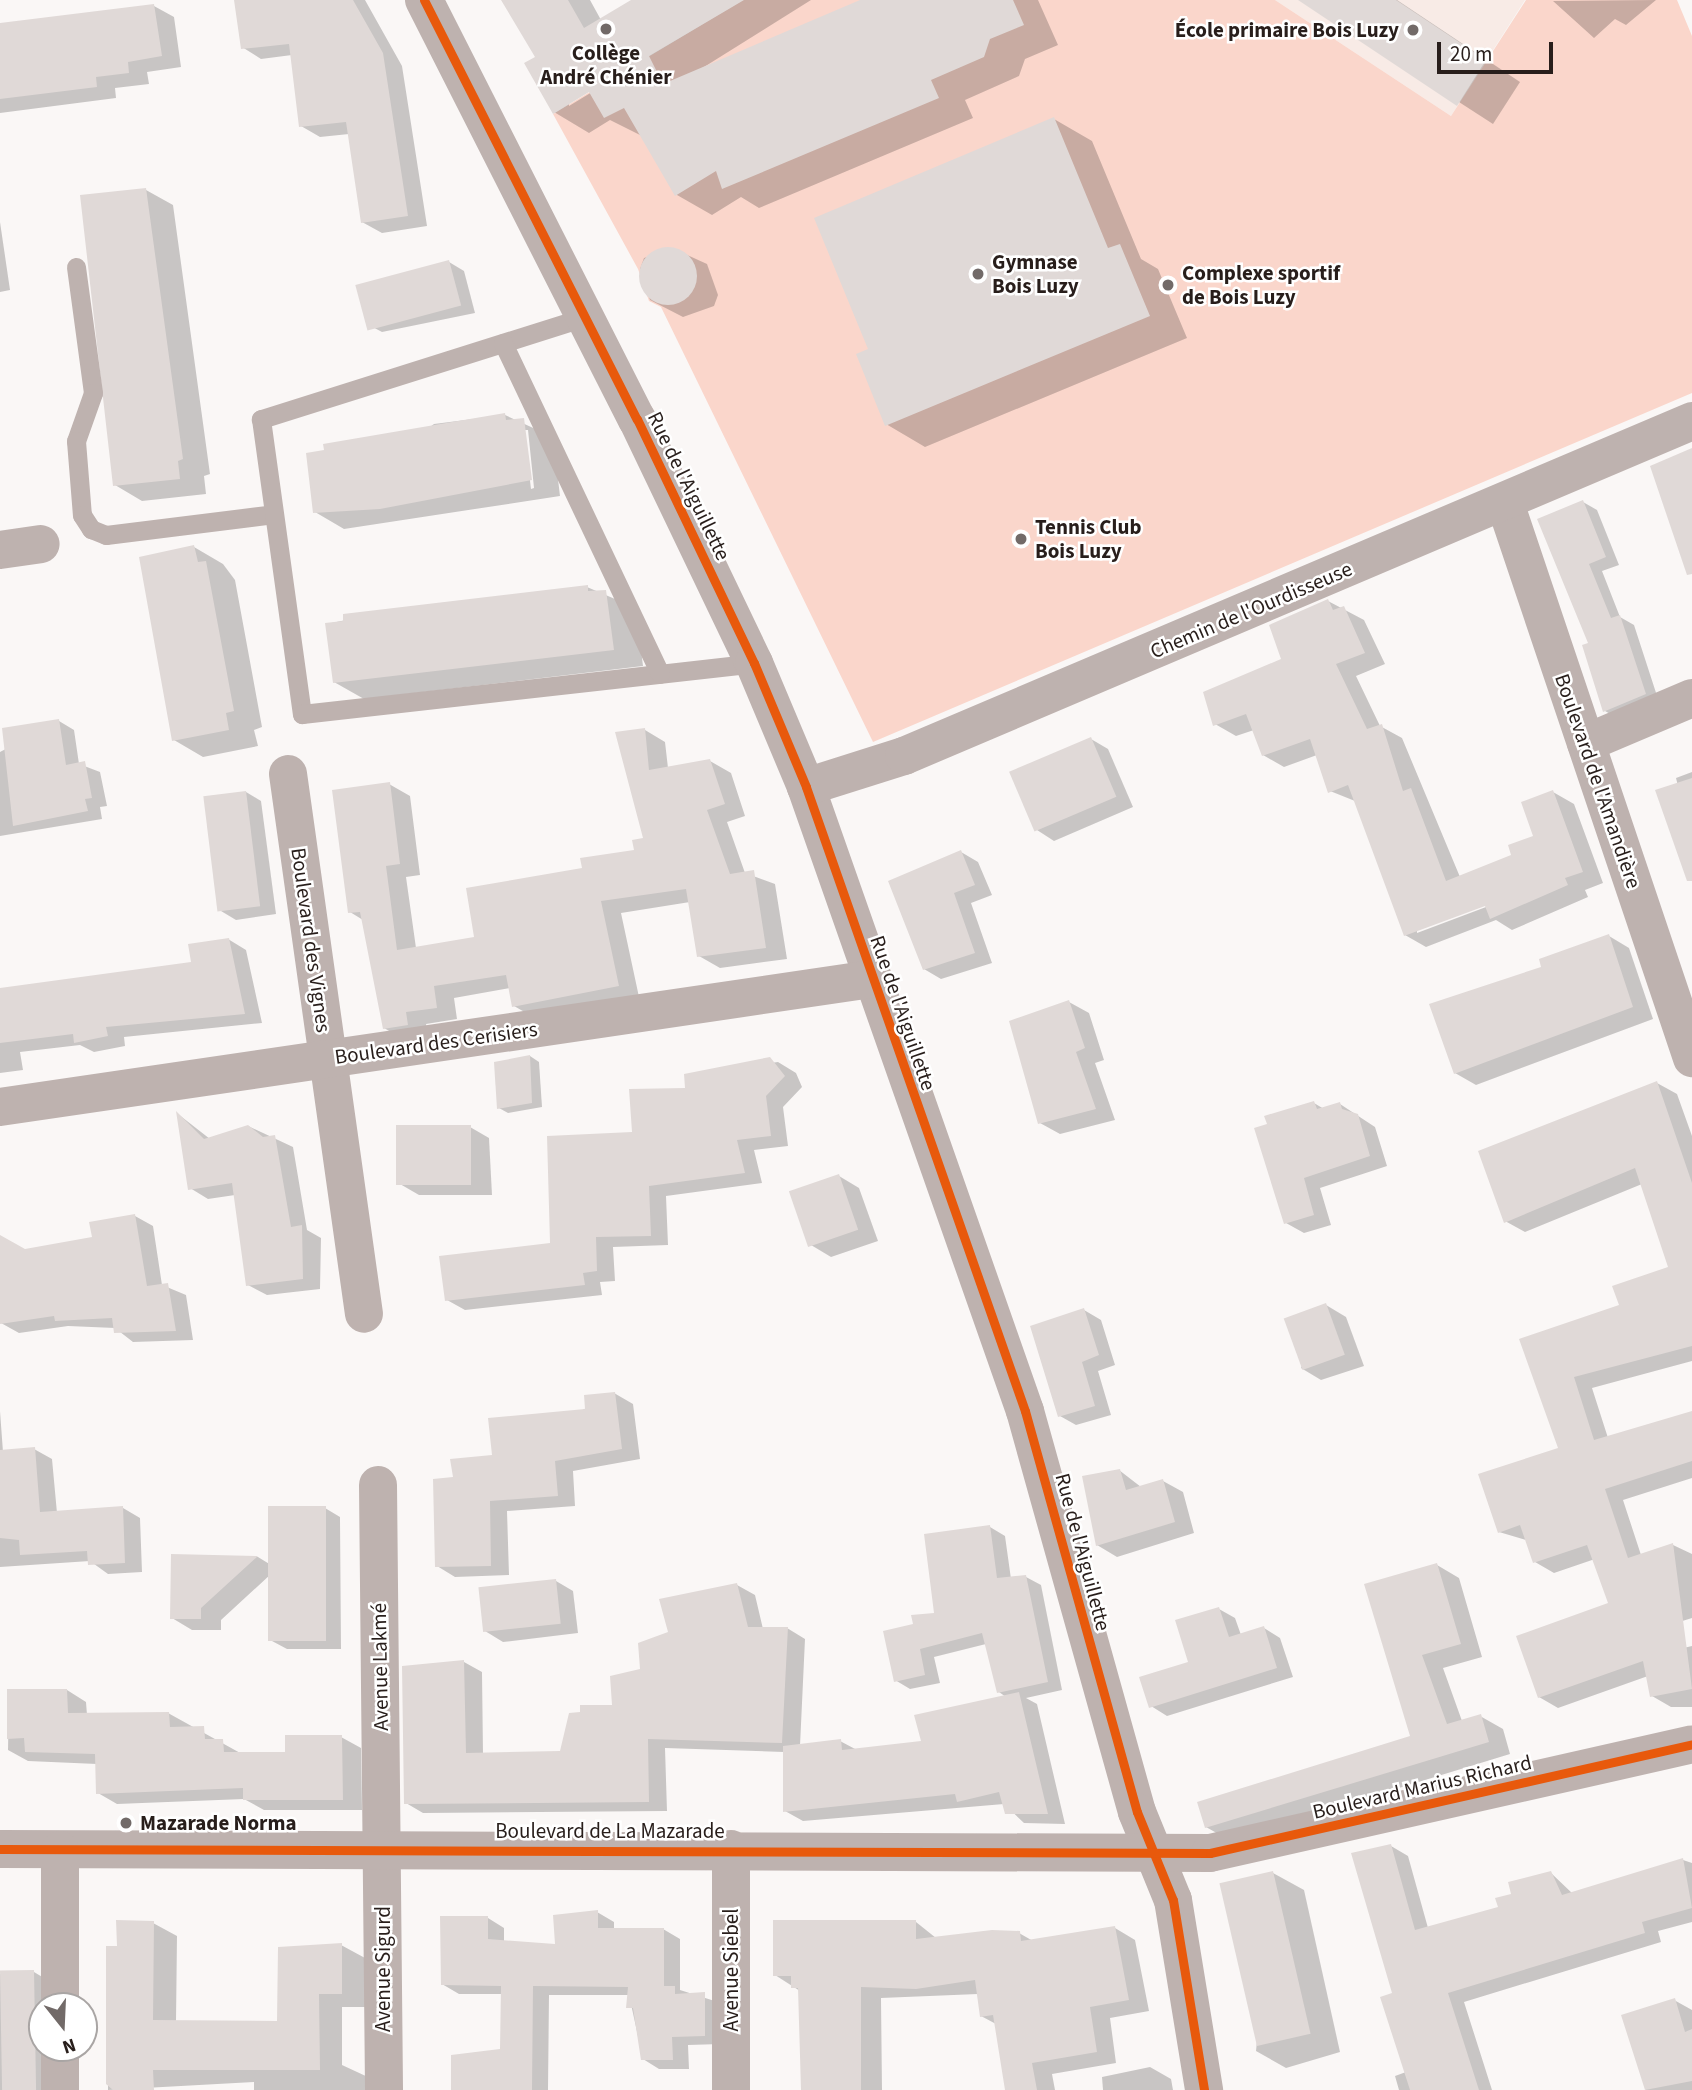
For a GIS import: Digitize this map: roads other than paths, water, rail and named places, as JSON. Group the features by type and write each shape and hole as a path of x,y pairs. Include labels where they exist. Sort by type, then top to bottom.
{"street":[{"name":"Rue de l'Aiguillette","path":"424,0 754,663 806,787 1026,1410 1137,1812 1158,1855 1173,1900 1204,2090"},
{"name":"Chemin de l'Ourdisseuse","path":"806,787 904,756 1505,503 1692,421"},
{"name":"Boulevard de l'Amandière","path":"1505,503 1692,1058"},
{"path":"0,550 41,544"},
{"path":"1586,743 1692,698"},
{"name":"Boulevard des Vignes","path":"288,774 364,1314"},
{"name":"Boulevard des Cerisiers","path":"0,1107 873,979"},
{"name":"Avenue Lakmé","path":"378,1485 382,1848"},
{"name":"Boulevard Marius Richard","path":"1158,1855 1210,1853 1692,1744"},
{"name":"Avenue Sigurd","path":"382,1848 384,2090"},
{"path":"0,1849 60,1850 60,1992"},
{"name":"Avenue Siebel","path":"731,1849 731,2090"},
{"name":"Boulevard de La Mazarade","path":"60,1850 1092,1849 1158,1855"},
{"path":"60,2062 60,2090"}],"lane":[{"path":"76,267 93,393 76,441 82,514 91,529 106,535 274,514"},
{"path":"584,317 261,419 302,714 754,663"},
{"path":"503,342 660,674"}],"place":[{"name":"Collège André Chénier","path":"606,29"},
{"name":"École primaire Bois Luzy","path":"1413,30"},
{"name":"Gymnase Bois Luzy","path":"978,274"},
{"name":"Complexe sportif de Bois Luzy","path":"1168,285"},
{"name":"Tennis Club Bois Luzy","path":"1021,539"},
{"name":"Mazarade Norma","path":"126,1823"}]}
